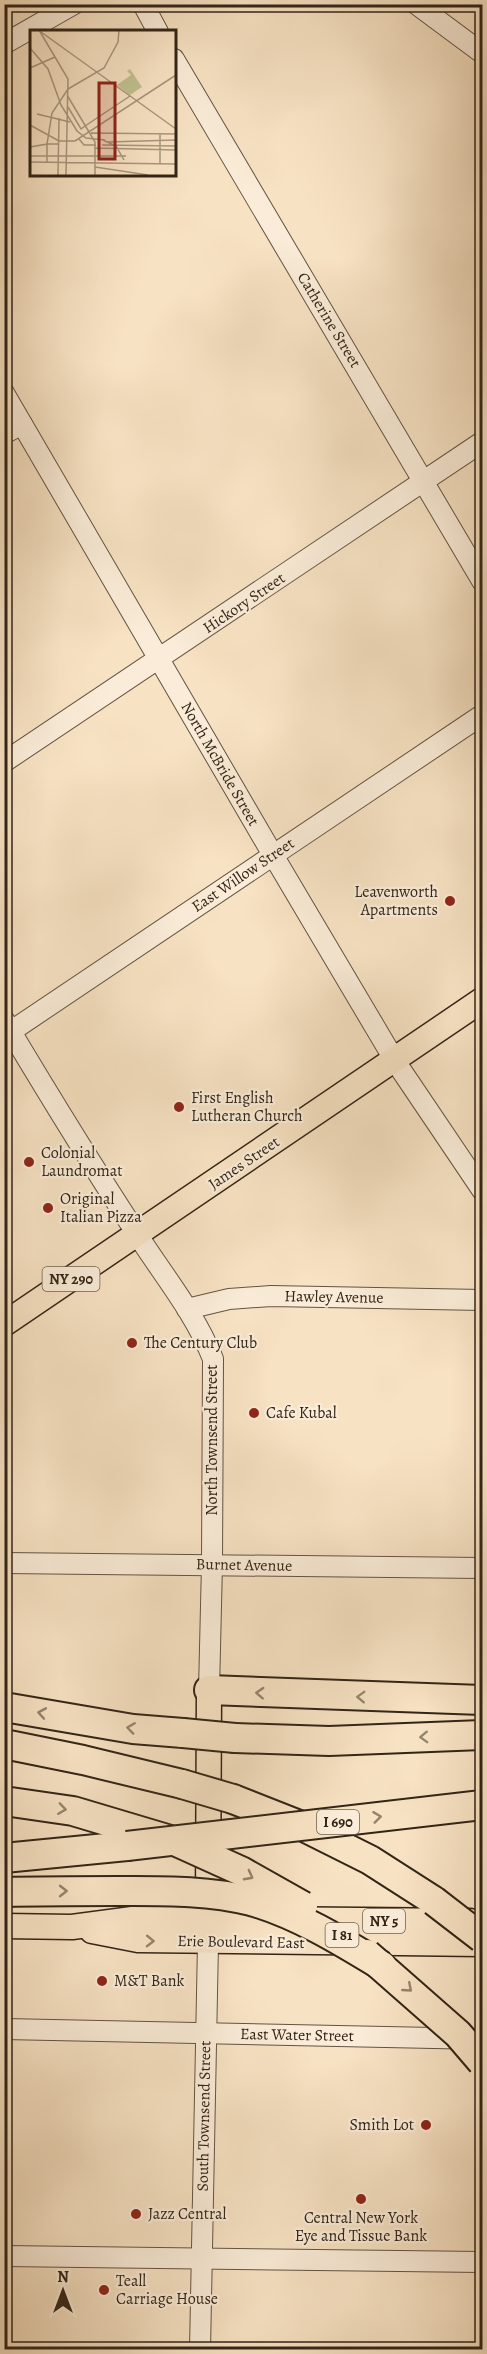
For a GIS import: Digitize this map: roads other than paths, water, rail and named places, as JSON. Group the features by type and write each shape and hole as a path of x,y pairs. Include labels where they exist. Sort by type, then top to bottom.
{"highway":[{"path":"209,1690 483,1700"},
{"path":"4,1707 133,1729 235,1738 329,1741 483,1735"},
{"path":"4,1744 182,1784 234,1799 304,1827 370,1860 434,1901 483,1938"},
{"path":"4,1763 182,1784"},
{"name":"I 81","path":"4,1801 73,1811 177,1842 241,1872 300,1904 382,1965 459,2034 483,2062"},
{"name":"I 690","path":"11,1857 483,1805"},
{"path":"4,1892 208,1893 249,1901 275,1910 382,1965"}],"main road":[{"name":"James Street","path":"4,1324 483,1000"},
{"name":"North Townsend Street","path":"208,1931 209,1690"},
{"name":"Erie Boulevard East","path":"4,1926 72,1927 138,1940 208,1931 483,1921"},
{"name":"Erie Boulevard East","path":"208,1931 483,1944"}],"street":[{"path":"4,44 74,4"},
{"path":"143,4 157,30"},
{"path":"417,5 483,52"},
{"name":"Catherine Street","path":"176,62 483,581"},
{"name":"North McBride Street","path":"4,393 395,1061 483,1191"},
{"path":"4,434 22,424"},
{"name":"Hickory Street","path":"4,762 483,442"},
{"name":"East Willow Street","path":"7,1029 483,715"},
{"name":"North Townsend Street","path":"7,1029 187,1309 204,1337 213,1359 209,1690"},
{"name":"Hawley Avenue","path":"187,1309 230,1299 271,1296 483,1300"},
{"name":"Burnet Avenue","path":"4,1563 483,1568"},
{"name":"South Townsend Street","path":"200,2349 208,1931"},
{"name":"East Water Street","path":"4,2029 483,2038"},
{"path":"4,2256 483,2262"}],"place":[{"name":"Leavenworth Apartments","path":"450,901"},
{"name":"First English Lutheran Church","path":"179,1107"},
{"name":"Colonial Laundromat","path":"29,1162"},
{"name":"Original Italian Pizza","path":"48,1208"},
{"name":"The Century Club","path":"132,1343"},
{"name":"Cafe Kubal","path":"254,1413"},
{"name":"M&T Bank","path":"102,1981"},
{"name":"Smith Lot","path":"426,2125"},
{"name":"Central New York Eye and Tissue Bank","path":"361,2199"},
{"name":"Jazz Central","path":"136,2214"},
{"name":"Teall Carriage House","path":"104,2290"}]}
